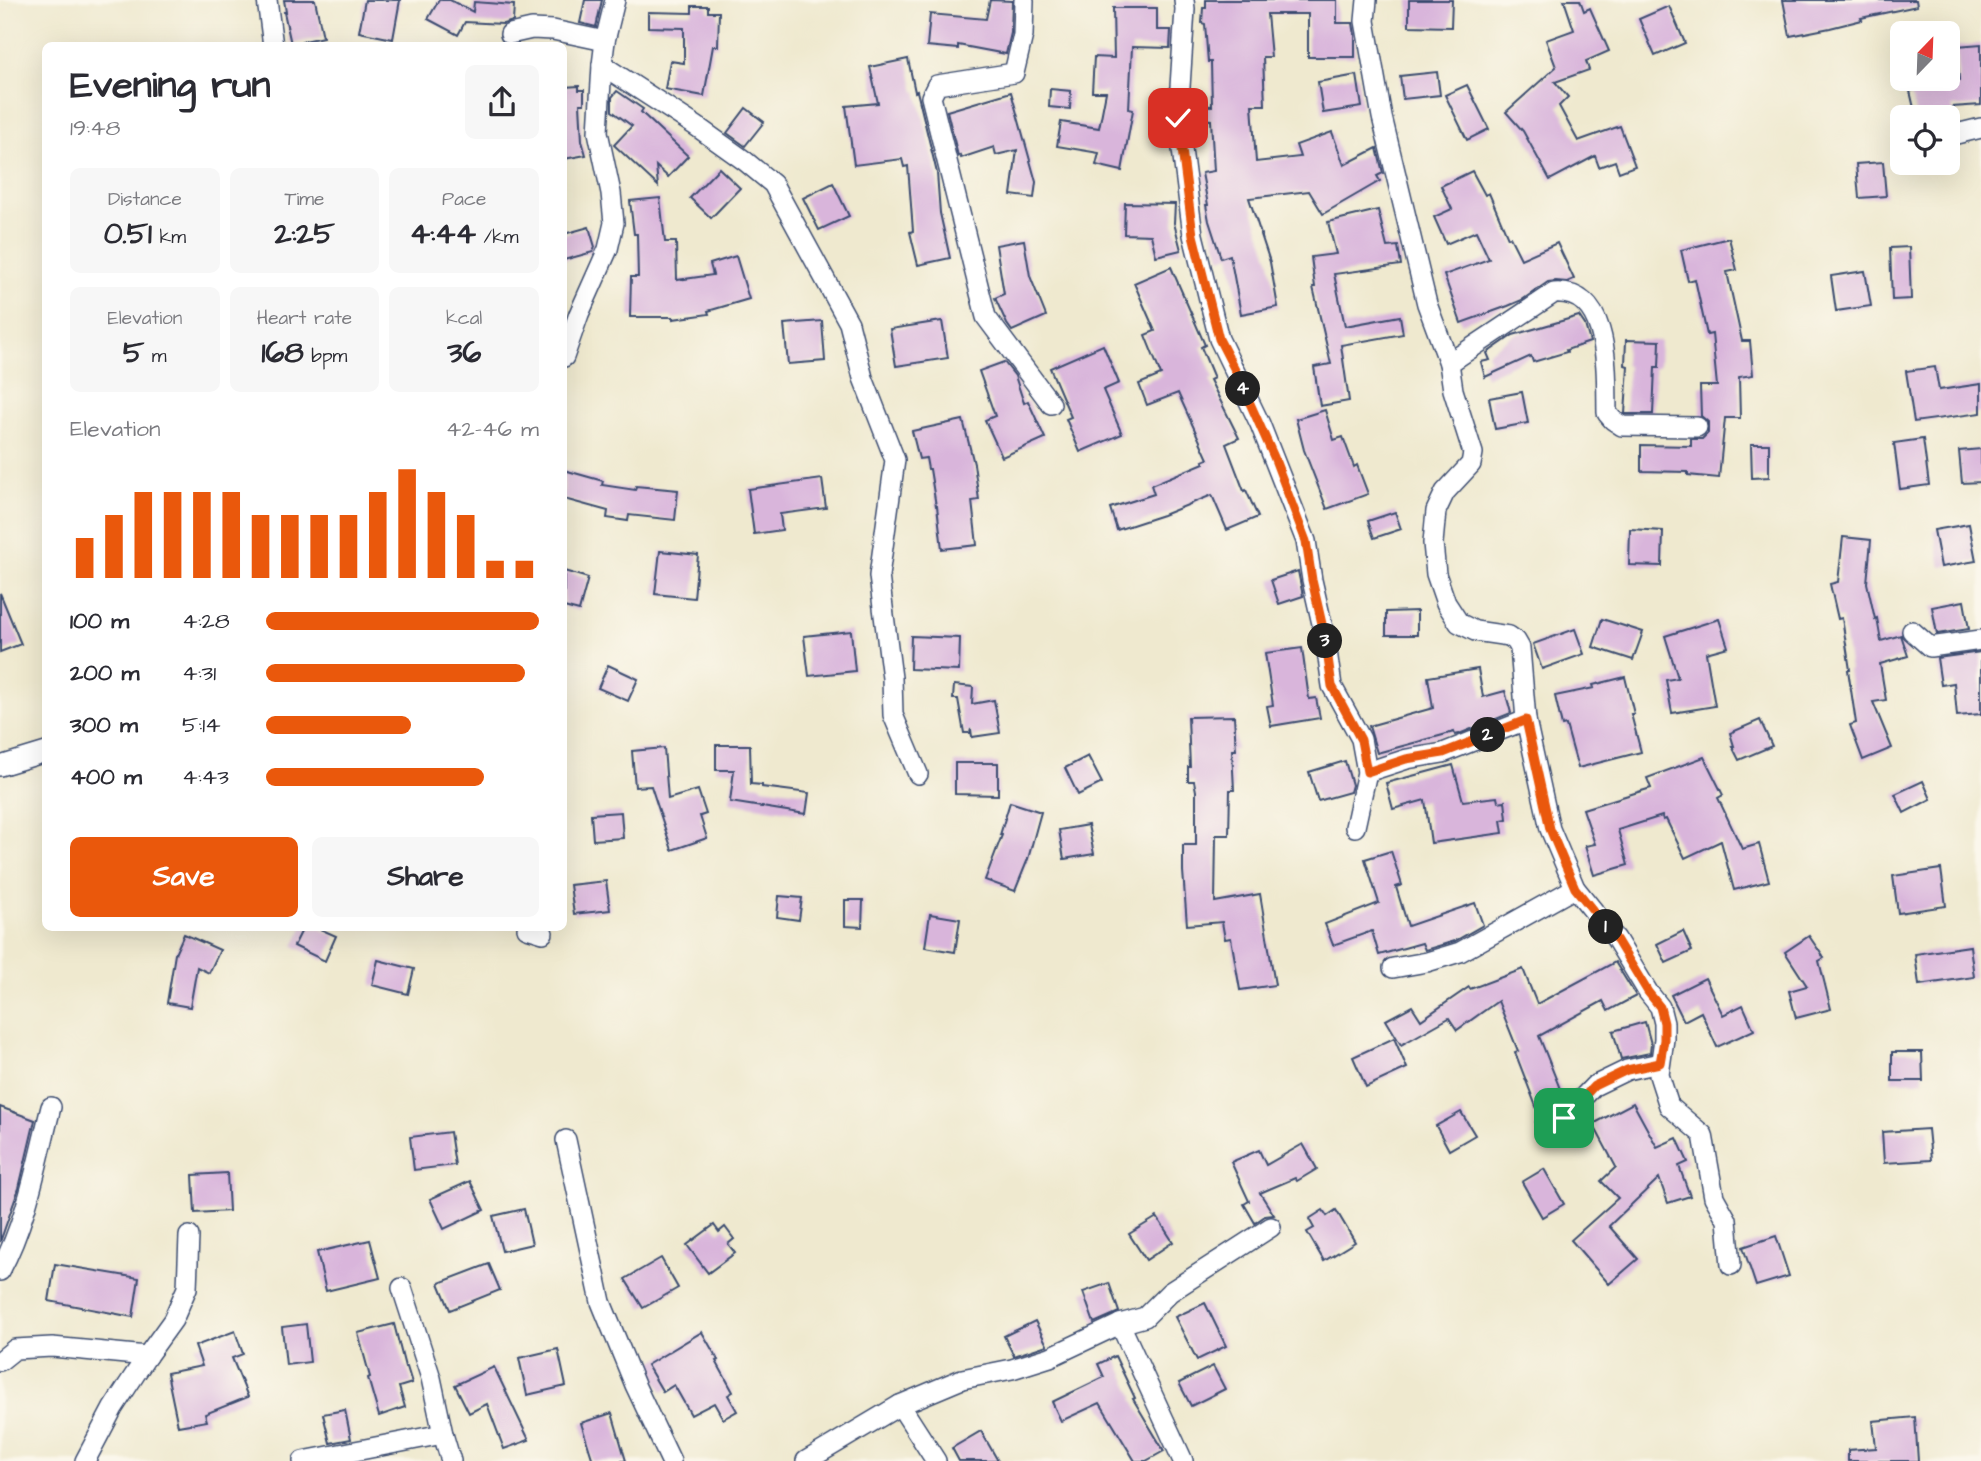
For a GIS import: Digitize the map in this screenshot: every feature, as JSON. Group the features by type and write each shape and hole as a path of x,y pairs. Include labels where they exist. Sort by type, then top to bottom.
{"street":[{"path":"267,0 272,42"},
{"path":"567,348 608,249 614,223 611,193 598,132 605,41 615,0"},
{"path":"1024,0 1023,35 1014,73 937,85 931,97 986,317 1051,404"},
{"path":"1184,0 1178,118 1193,235 1219,339 1269,446 1306,541 1332,686 1361,740 1367,772 1355,827"},
{"path":"1367,0 1365,21 1381,117 1427,304 1449,363 1453,390 1473,453 1471,464 1445,492 1436,511 1433,543 1436,574 1447,603 1459,623 1475,631 1509,636 1520,648 1526,720 1550,829 1575,888 1616,939 1660,1007 1664,1040 1659,1075 1669,1106 1703,1135 1714,1197 1727,1220 1731,1265"},
{"path":"510,34 533,29 553,30 605,41"},
{"path":"602,65 696,126 774,184 849,323 863,378 895,460 879,576 892,678 893,715 918,774"},
{"path":"1960,133 1981,128"},
{"path":"1449,363 1554,293 1566,292 1580,298 1595,317 1604,342 1608,413 1613,421 1622,426 1697,427"},
{"path":"1912,631 1930,647 1981,640"},
{"path":"1367,772 1406,759 1443,753 1526,720"},
{"path":"0,766 42,753"},
{"path":"1393,968 1460,952 1575,888"},
{"path":"1545,1125 1564,1118 1594,1086 1627,1070 1660,1063"},
{"path":"0,1271 23,1216 51,1107"},
{"path":"566,1140 601,1302 635,1385 671,1461"},
{"path":"806,1461 900,1405 962,1379 1012,1369 1050,1356 1120,1324 1145,1317 1170,1293 1271,1227"},
{"path":"85,1461 113,1408 173,1320 187,1288 189,1236"},
{"path":"402,1288 431,1378 443,1434 452,1461"},
{"path":"1120,1324 1178,1459"},
{"path":"0,1360 15,1349 51,1347 147,1356"},
{"path":"900,1405 936,1461"},
{"path":"303,1461 443,1434"}],"building":[{"path":"284,0 315,0 323,37 291,42"},
{"path":"365,0 400,0 393,39 359,32"},
{"path":"439,0 450,0 473,12 474,2 514,5 513,21 503,24 465,22 458,35 428,19"},
{"path":"585,0 602,0 596,27 580,23"},
{"path":"990,0 1012,1 1011,33 1006,54 958,45 958,49 927,46 930,14 986,19"},
{"path":"1206,0 1337,0 1337,23 1353,23 1355,57 1308,57 1308,14 1267,14 1271,57 1263,57 1265,105 1252,105 1256,162 1300,157 1296,145 1332,132 1344,165 1377,148 1383,173 1377,176 1380,181 1323,214 1309,191 1249,198 1270,262 1278,307 1241,314 1230,255 1221,258 1206,205 1202,173 1214,171 1211,120 1191,118 1192,105 1212,106 1211,62 1208,62 1205,24 1202,23"},
{"path":"1409,0 1452,0 1451,27 1409,26"},
{"path":"1564,0 1580,0 1584,11 1590,8 1609,51 1586,61 1589,70 1555,82 1568,97 1559,106 1578,141 1620,126 1635,166 1619,172 1615,161 1599,167 1595,156 1550,180 1523,131 1506,112 1556,67 1546,40 1574,30"},
{"path":"1783,0 1916,0 1917,6 1790,36"},
{"path":"692,6 708,6 708,12 719,12 718,46 713,46 704,96 665,89 670,61 684,63 684,28 648,27 648,12 692,13"},
{"path":"1669,6 1685,43 1655,56 1639,19"},
{"path":"1113,8 1157,8 1157,30 1171,30 1170,48 1132,47 1129,109 1133,110 1122,171 1096,165 1099,153 1057,146 1061,122 1099,128 1106,92 1092,92 1094,57 1114,58"},
{"path":"1981,44 1981,105 1913,105 1910,91 1960,91 1960,46"},
{"path":"908,59 937,173 940,213 950,258 918,265 910,232 913,231 908,166 904,167 902,159 854,165 846,106 878,103 870,67"},
{"path":"1437,72 1440,95 1403,99 1400,76"},
{"path":"1357,75 1362,107 1323,113 1318,82"},
{"path":"1467,85 1489,129 1467,140 1445,95"},
{"path":"579,86 579,90 584,90 584,104 580,104 582,141 586,155 567,158 567,87"},
{"path":"1050,89 1071,91 1070,109 1049,107"},
{"path":"617,91 643,109 641,112 688,156 668,177 656,166 658,186 614,145 632,126 612,111 612,97"},
{"path":"1011,92 1036,182 1034,198 1011,195 1017,150 996,155 994,147 961,158 958,156 947,111"},
{"path":"746,108 764,122 745,146 727,133"},
{"path":"1883,162 1886,196 1859,198 1856,164"},
{"path":"719,168 740,188 711,218 690,198"},
{"path":"1472,171 1485,195 1489,193 1508,238 1510,237 1521,259 1557,243 1574,279 1567,282 1548,282 1522,300 1461,323 1444,275 1489,259 1476,231 1446,244 1434,217 1452,209 1441,186"},
{"path":"833,183 849,216 819,230 803,198"},
{"path":"660,198 665,242 676,242 677,280 713,275 710,264 736,256 749,299 708,311 709,314 673,319 630,317 631,277 638,277 637,234 634,234 630,201"},
{"path":"1125,203 1175,204 1174,223 1181,250 1156,256 1151,235 1124,234"},
{"path":"1378,210 1387,247 1398,246 1401,265 1334,274 1345,326 1400,316 1403,334 1341,345 1349,401 1320,406 1314,367 1331,364 1313,287 1311,257 1336,254 1328,222"},
{"path":"589,227 595,247 593,252 567,259 567,233"},
{"path":"1729,238 1737,270 1727,272 1742,341 1750,341 1753,375 1739,377 1740,418 1725,418 1719,478 1688,475 1688,472 1641,471 1641,445 1691,446 1691,439 1702,439 1708,433 1708,422 1701,416 1700,386 1717,386 1712,334 1707,335 1695,279 1688,281 1681,250"},
{"path":"1024,240 1030,276 1046,316 1012,331 995,298 1004,294 996,245"},
{"path":"1909,247 1911,299 1892,300 1890,248"},
{"path":"1171,267 1205,345 1201,347 1214,378 1210,380 1239,438 1226,444 1244,491 1246,490 1258,517 1227,530 1212,495 1117,530 1110,508 1154,494 1151,485 1208,459 1178,393 1147,405 1139,384 1161,375 1145,335 1155,331 1134,283"},
{"path":"1865,271 1871,306 1836,311 1831,276"},
{"path":"1579,316 1590,342 1533,362 1531,356 1485,377 1481,362 1490,360 1487,353 1513,335"},
{"path":"822,321 825,361 788,364 784,324"},
{"path":"942,321 948,358 896,366 890,329"},
{"path":"1626,340 1660,341 1659,367 1655,367 1653,414 1625,414 1628,366 1625,365"},
{"path":"1103,345 1119,383 1103,390 1122,434 1080,452 1066,419 1071,417 1050,368"},
{"path":"1004,362 1015,376 1024,403 1028,401 1045,438 1002,457 985,420 995,416 979,371"},
{"path":"1935,367 1939,390 1981,384 1981,413 1914,422 1906,371"},
{"path":"1522,392 1528,423 1495,429 1489,398"},
{"path":"1325,410 1334,440 1343,437 1368,494 1327,509 1304,450 1296,419"},
{"path":"963,420 974,464 979,500 972,501 977,545 942,549 930,469 926,458 919,459 912,431"},
{"path":"1923,439 1929,485 1900,489 1894,443"},
{"path":"1751,444 1769,444 1769,477 1752,478"},
{"path":"1981,449 1981,482 1962,483 1959,451"},
{"path":"567,471 603,481 602,485 635,490 636,486 678,490 675,520 629,515 628,521 607,518 608,511 567,500"},
{"path":"822,479 826,508 780,514 782,530 754,534 748,489"},
{"path":"1395,512 1401,529 1374,538 1368,521"},
{"path":"1969,524 1976,561 1941,567 1934,530"},
{"path":"1630,529 1663,531 1662,566 1629,565"},
{"path":"1843,537 1871,540 1867,583 1881,641 1901,635 1908,656 1880,664 1886,700 1873,702 1892,748 1863,760 1850,725 1856,723 1850,670 1842,618 1838,619 1830,584 1838,582"},
{"path":"660,551 698,555 694,598 655,594"},
{"path":"1298,571 1303,596 1279,604 1271,580"},
{"path":"567,572 588,578 579,611 567,608"},
{"path":"0,593 21,644 0,652"},
{"path":"1964,601 1969,629 1937,634 1932,607"},
{"path":"1417,611 1417,635 1386,635 1386,612"},
{"path":"1602,619 1643,632 1633,660 1593,647"},
{"path":"1719,619 1728,647 1706,653 1715,706 1672,713 1666,680 1678,678 1665,636"},
{"path":"1575,629 1584,654 1542,669 1533,644"},
{"path":"851,631 855,671 809,676 804,636"},
{"path":"911,636 960,638 959,671 910,669"},
{"path":"1302,648 1309,699 1316,698 1320,718 1271,726 1267,706 1273,705 1265,653"},
{"path":"1981,652 1981,714 1957,716 1954,683 1941,685 1937,658"},
{"path":"608,665 638,679 628,701 598,688"},
{"path":"1478,669 1483,697 1505,691 1511,713 1459,734 1455,735 1454,732 1377,753 1369,726 1433,708 1428,677"},
{"path":"1625,677 1641,752 1578,768 1566,725 1562,726 1555,696 1594,688 1593,685"},
{"path":"954,685 973,687 972,704 994,700 1000,733 972,737 971,729 970,733 964,733 958,699 953,699"},
{"path":"1234,716 1234,790 1230,790 1229,835 1216,835 1215,902 1260,894 1275,985 1240,990 1231,938 1225,939 1222,922 1187,925 1183,871 1183,845 1196,845 1196,791 1194,781 1188,781 1188,717"},
{"path":"1760,720 1772,746 1739,760 1732,746 1730,733"},
{"path":"716,745 750,745 751,784 809,793 806,814 730,802 734,770 716,770"},
{"path":"664,748 668,799 698,790 706,814 700,816 707,838 672,850 651,786 635,787 632,751"},
{"path":"1088,756 1102,783 1078,795 1065,768"},
{"path":"1704,757 1723,795 1718,798 1742,849 1759,844 1769,881 1734,890 1721,841 1685,858 1662,816 1618,830 1628,865 1594,875 1585,846 1595,844 1583,809 1651,788 1647,778"},
{"path":"1345,761 1352,785 1350,792 1318,801 1309,772"},
{"path":"955,763 998,763 998,795 955,794"},
{"path":"1453,765 1463,801 1497,797 1498,802 1505,801 1507,819 1501,820 1503,833 1431,843 1425,800 1393,809 1386,783"},
{"path":"1923,781 1931,799 1904,813 1895,794"},
{"path":"1010,802 1041,812 1028,859 1015,891 985,880 1002,835"},
{"path":"621,812 623,838 593,840 591,814"},
{"path":"1088,825 1094,854 1064,859 1059,830"},
{"path":"1391,851 1402,885 1396,887 1408,926 1475,903 1483,925 1455,941 1425,950 1422,943 1379,955 1372,931 1333,945 1325,924 1379,903 1365,859"},
{"path":"1941,869 1946,906 1898,913 1893,876"},
{"path":"606,881 610,910 574,914 570,885"},
{"path":"779,896 802,898 799,920 777,917"},
{"path":"845,900 863,900 862,927 845,926"},
{"path":"930,914 960,919 955,952 925,947"},
{"path":"302,931 325,931 336,936 325,961 294,946"},
{"path":"1683,931 1692,951 1666,963 1657,944"},
{"path":"184,934 220,950 209,973 197,967 190,1007 167,1003 175,954"},
{"path":"1809,936 1824,958 1819,961 1831,1009 1796,1018 1789,991 1807,986 1785,952"},
{"path":"1970,946 1974,977 1919,985 1915,954"},
{"path":"378,960 414,969 408,994 372,985"},
{"path":"1615,962 1636,996 1608,1011 1603,1001 1539,1036 1564,1099 1537,1109 1498,1001 1457,1030 1449,1018 1401,1045 1386,1020 1412,1006 1421,1020 1469,987 1470,989 1523,969 1537,1004"},
{"path":"1705,978 1723,1015 1743,1005 1754,1030 1717,1047 1701,1012 1684,1021 1671,995"},
{"path":"1645,1022 1651,1044 1650,1053 1621,1059 1613,1031"},
{"path":"1394,1038 1407,1068 1366,1087 1353,1057"},
{"path":"1892,1052 1922,1052 1923,1081 1892,1081"},
{"path":"1633,1103 1657,1147 1677,1138 1688,1162 1679,1166 1690,1196 1668,1203 1659,1178 1609,1226 1638,1259 1609,1284 1571,1240 1618,1198 1601,1181 1616,1167 1593,1124"},
{"path":"0,1107 35,1120 19,1188 0,1242"},
{"path":"1461,1112 1475,1135 1449,1150 1436,1126"},
{"path":"1928,1129 1931,1160 1884,1163 1882,1132"},
{"path":"450,1132 455,1165 414,1170 410,1137"},
{"path":"1303,1144 1317,1169 1297,1181 1295,1178 1260,1193 1274,1215 1265,1216 1255,1223 1244,1204 1249,1201 1231,1162 1259,1150 1266,1165"},
{"path":"1544,1169 1564,1204 1542,1217 1522,1182"},
{"path":"227,1173 229,1211 195,1213 193,1175"},
{"path":"470,1181 484,1210 444,1229 430,1199"},
{"path":"524,1209 532,1244 502,1251 493,1216"},
{"path":"1323,1210 1327,1216 1336,1210 1355,1242 1324,1261 1307,1232 1314,1228 1309,1219"},
{"path":"1157,1217 1173,1242 1146,1260 1129,1234"},
{"path":"714,1225 719,1232 725,1227 734,1239 728,1244 735,1253 708,1273 687,1245"},
{"path":"1776,1236 1789,1276 1756,1286 1743,1247"},
{"path":"370,1240 380,1278 326,1291 317,1252"},
{"path":"661,1258 678,1288 643,1308 625,1279"},
{"path":"55,1264 139,1278 133,1317 49,1301"},
{"path":"489,1264 500,1290 450,1310 439,1283"},
{"path":"1109,1283 1119,1312 1094,1323 1083,1292"},
{"path":"1205,1303 1226,1346 1197,1360 1175,1317"},
{"path":"1035,1321 1047,1345 1014,1356 1004,1336"},
{"path":"306,1324 310,1362 286,1365 282,1327"},
{"path":"394,1324 412,1383 399,1387 405,1407 379,1416 358,1333"},
{"path":"235,1331 243,1354 232,1358 248,1397 205,1414 207,1421 178,1426 167,1373 202,1366 195,1346"},
{"path":"702,1332 733,1392 728,1395 737,1411 723,1419 714,1403 691,1415 674,1385 663,1392 647,1365"},
{"path":"558,1349 566,1386 527,1395 519,1358"},
{"path":"1115,1356 1135,1398 1133,1399 1164,1451 1146,1461 1135,1461 1100,1403 1061,1421 1052,1402 1104,1377 1098,1364"},
{"path":"1213,1366 1225,1389 1191,1406 1179,1383"},
{"path":"494,1367 529,1440 504,1449 487,1404 469,1413 455,1385"},
{"path":"345,1410 351,1439 330,1443 323,1414"},
{"path":"612,1413 626,1461 593,1461 581,1423"},
{"path":"1915,1417 1918,1461 1848,1461 1848,1450 1876,1448 1873,1421"},
{"path":"981,1431 998,1461 959,1461 952,1448"}],"route":[{"path":"1178,118 1193,235 1219,339 1274,457 1306,541 1332,686 1361,740 1367,772 1406,759 1443,753 1526,720 1550,829 1575,888 1616,939 1660,1007 1664,1040 1660,1063 1627,1070 1594,1086 1564,1118"}]}
